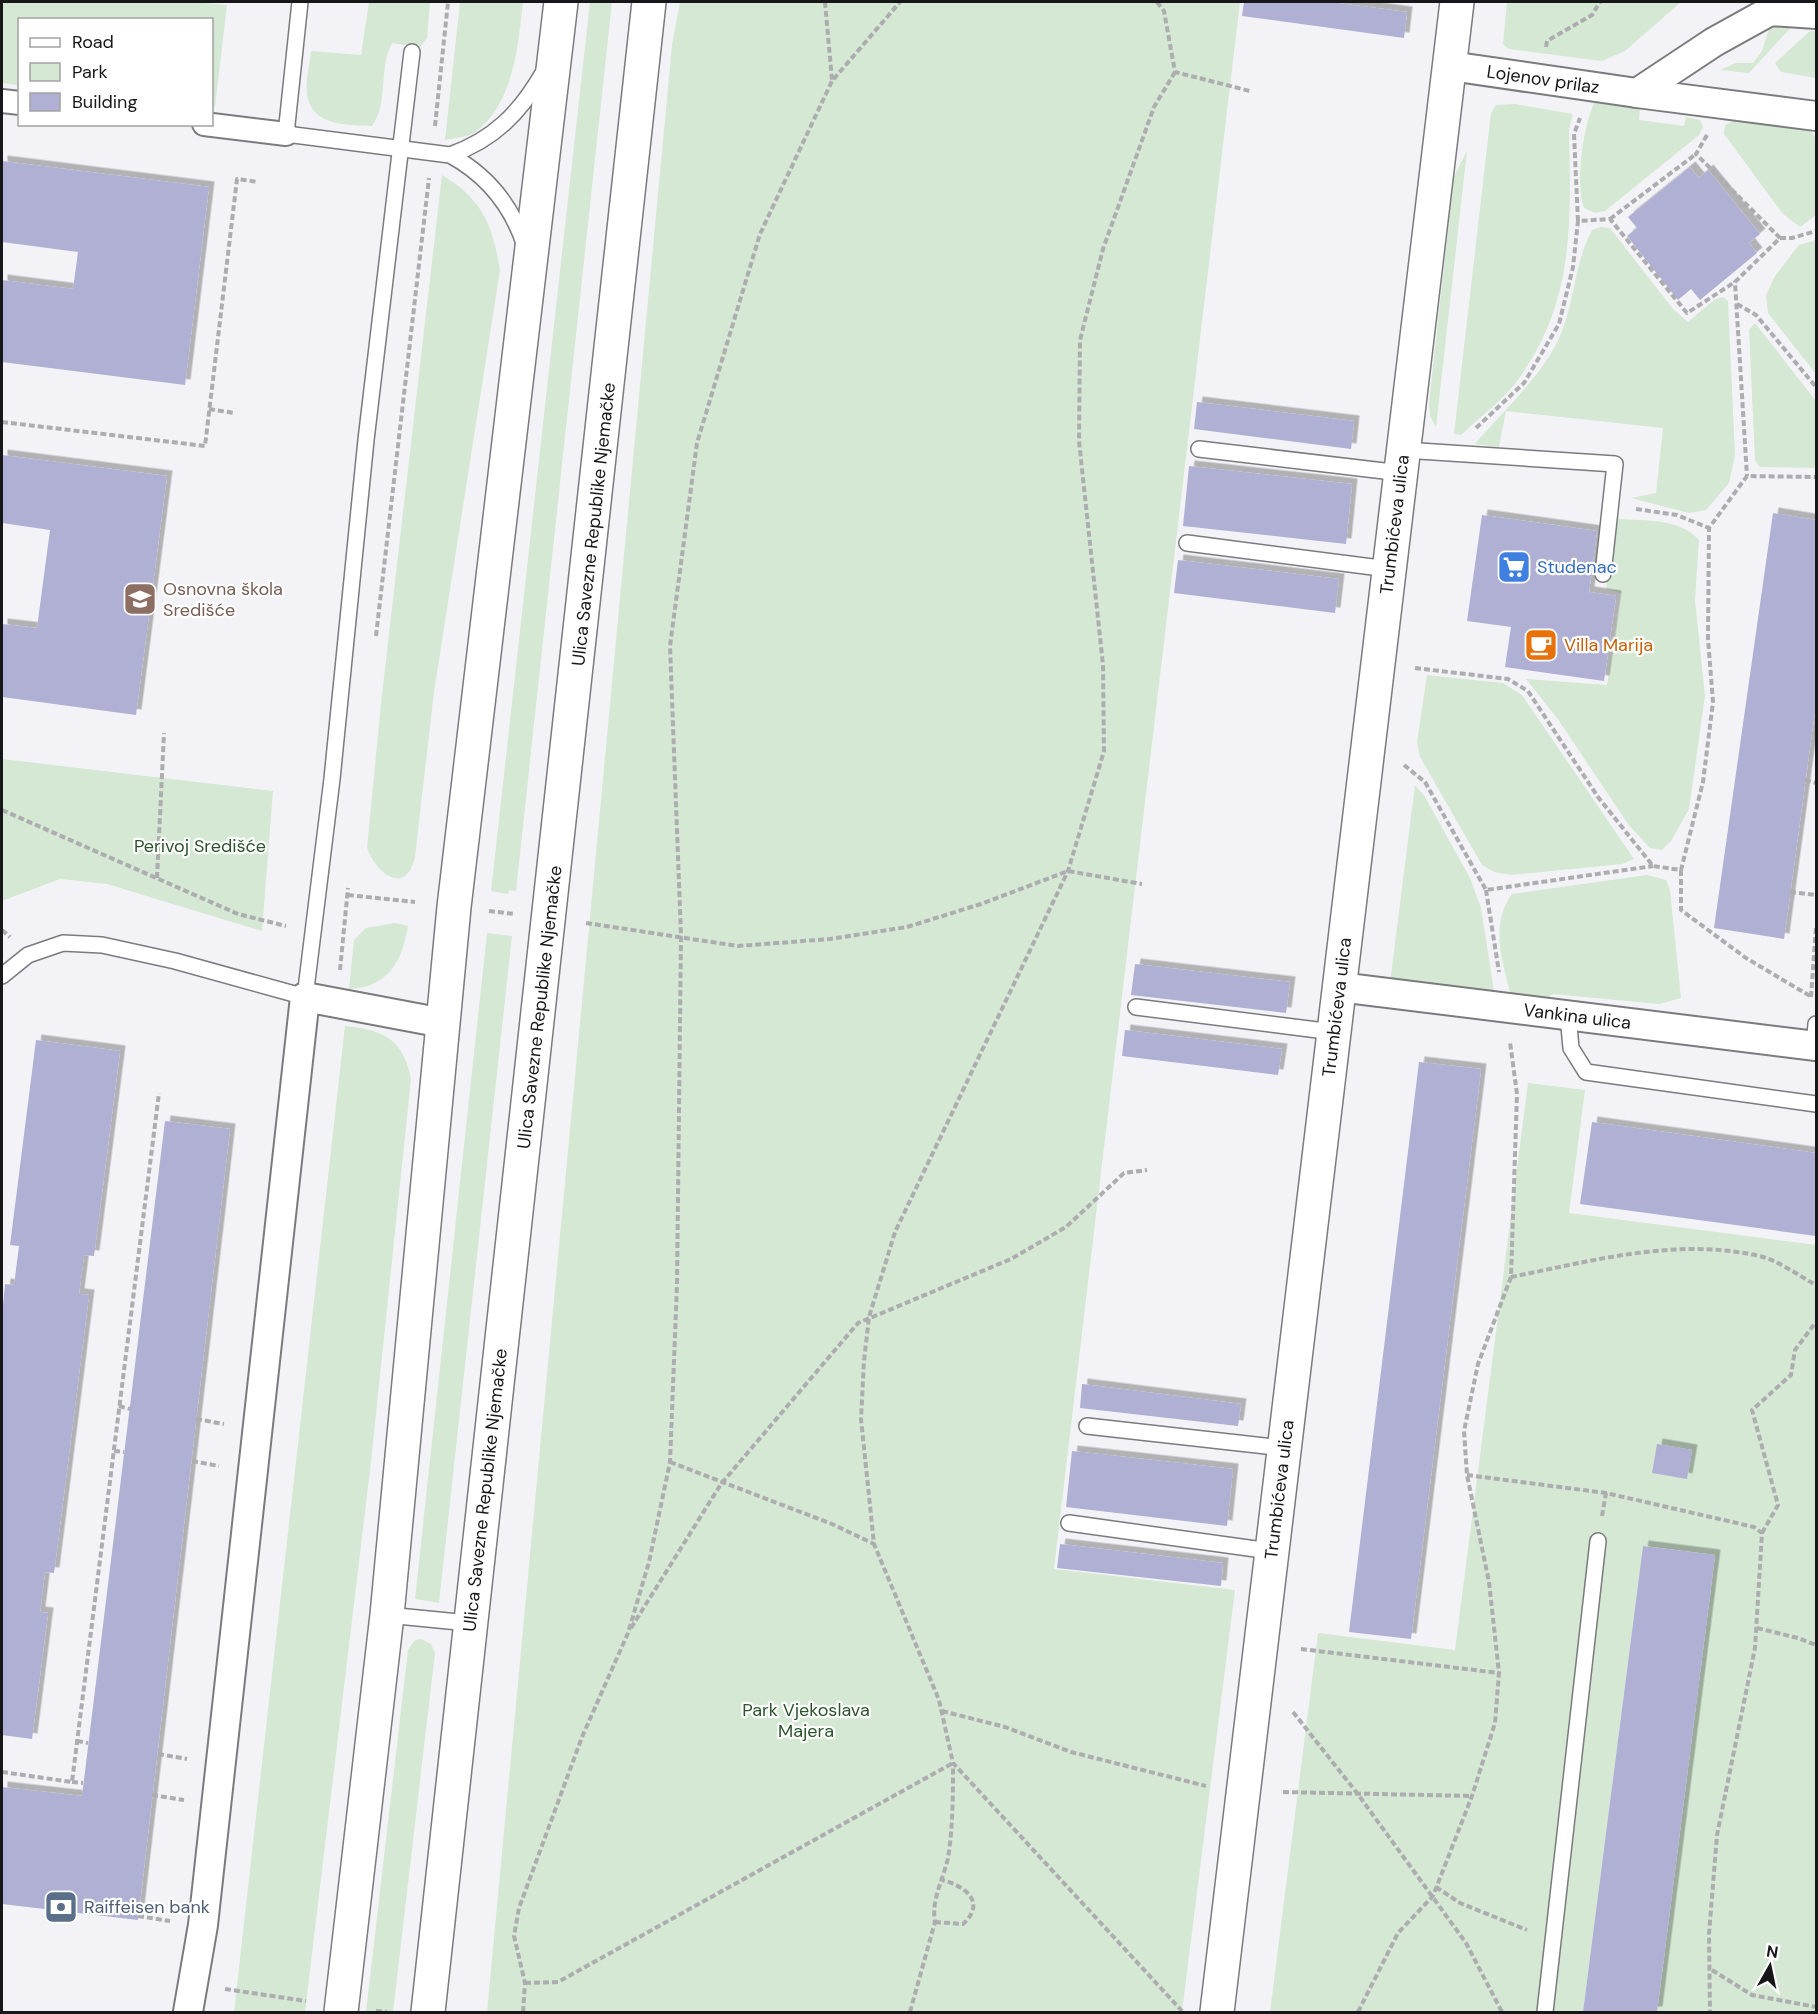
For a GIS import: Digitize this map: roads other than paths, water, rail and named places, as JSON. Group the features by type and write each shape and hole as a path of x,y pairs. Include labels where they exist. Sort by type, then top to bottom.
{"street":[{"path":"341,2013 387,1615 454,907 502,517 561,2"},
{"name":"Trumbićeva ulica","path":"1217,2013 1270,1551 1457,2"},
{"name":"Ulica Savezne Republike Njemačke","path":"428,2013 469,1623 552,907 649,6"},
{"path":"1637,93 1714,42 1770,11 1816,14"},
{"name":"Lojenov prilaz","path":"1449,66 1816,116"},
{"path":"2,101 18,103"},
{"path":"213,125 286,134"},
{"name":"Vankina ulica","path":"1339,987 1568,1015 1816,1039"},
{"path":"188,2013 203,1925 305,997 443,1023"}],"lane":[{"path":"300,2 286,134 450,155 469,166 490,183 521,233 530,261"},
{"path":"2,976 28,955 63,943 102,945 175,961 305,997 332,779 366,440 412,52"},
{"path":"450,155 474,146 496,133 534,88 554,55"},
{"path":"1199,449 1402,461 1615,464 1603,574"},
{"path":"1187,543 1388,569"},
{"path":"1136,1007 1333,1032"},
{"path":"1568,1015 1571,1048 1586,1072 1816,1104"},
{"path":"1087,1426 1283,1448"},
{"path":"1069,1523 1270,1551"},
{"path":"1545,2013 1598,1541"},
{"path":"387,1615 469,1623"}],"place":[{"name":"Studenac","path":"1514,567"},
{"name":"Osnovna škola Središće","path":"140,599"},
{"name":"Villa Marija","path":"1541,645"},
{"name":"Raiffeisen bank","path":"61,1907"}],"park label":[{"name":"Perivoj Središće","path":"200,846"},
{"name":"Park Vjekoslava Majera","path":"806,1720"}]}
